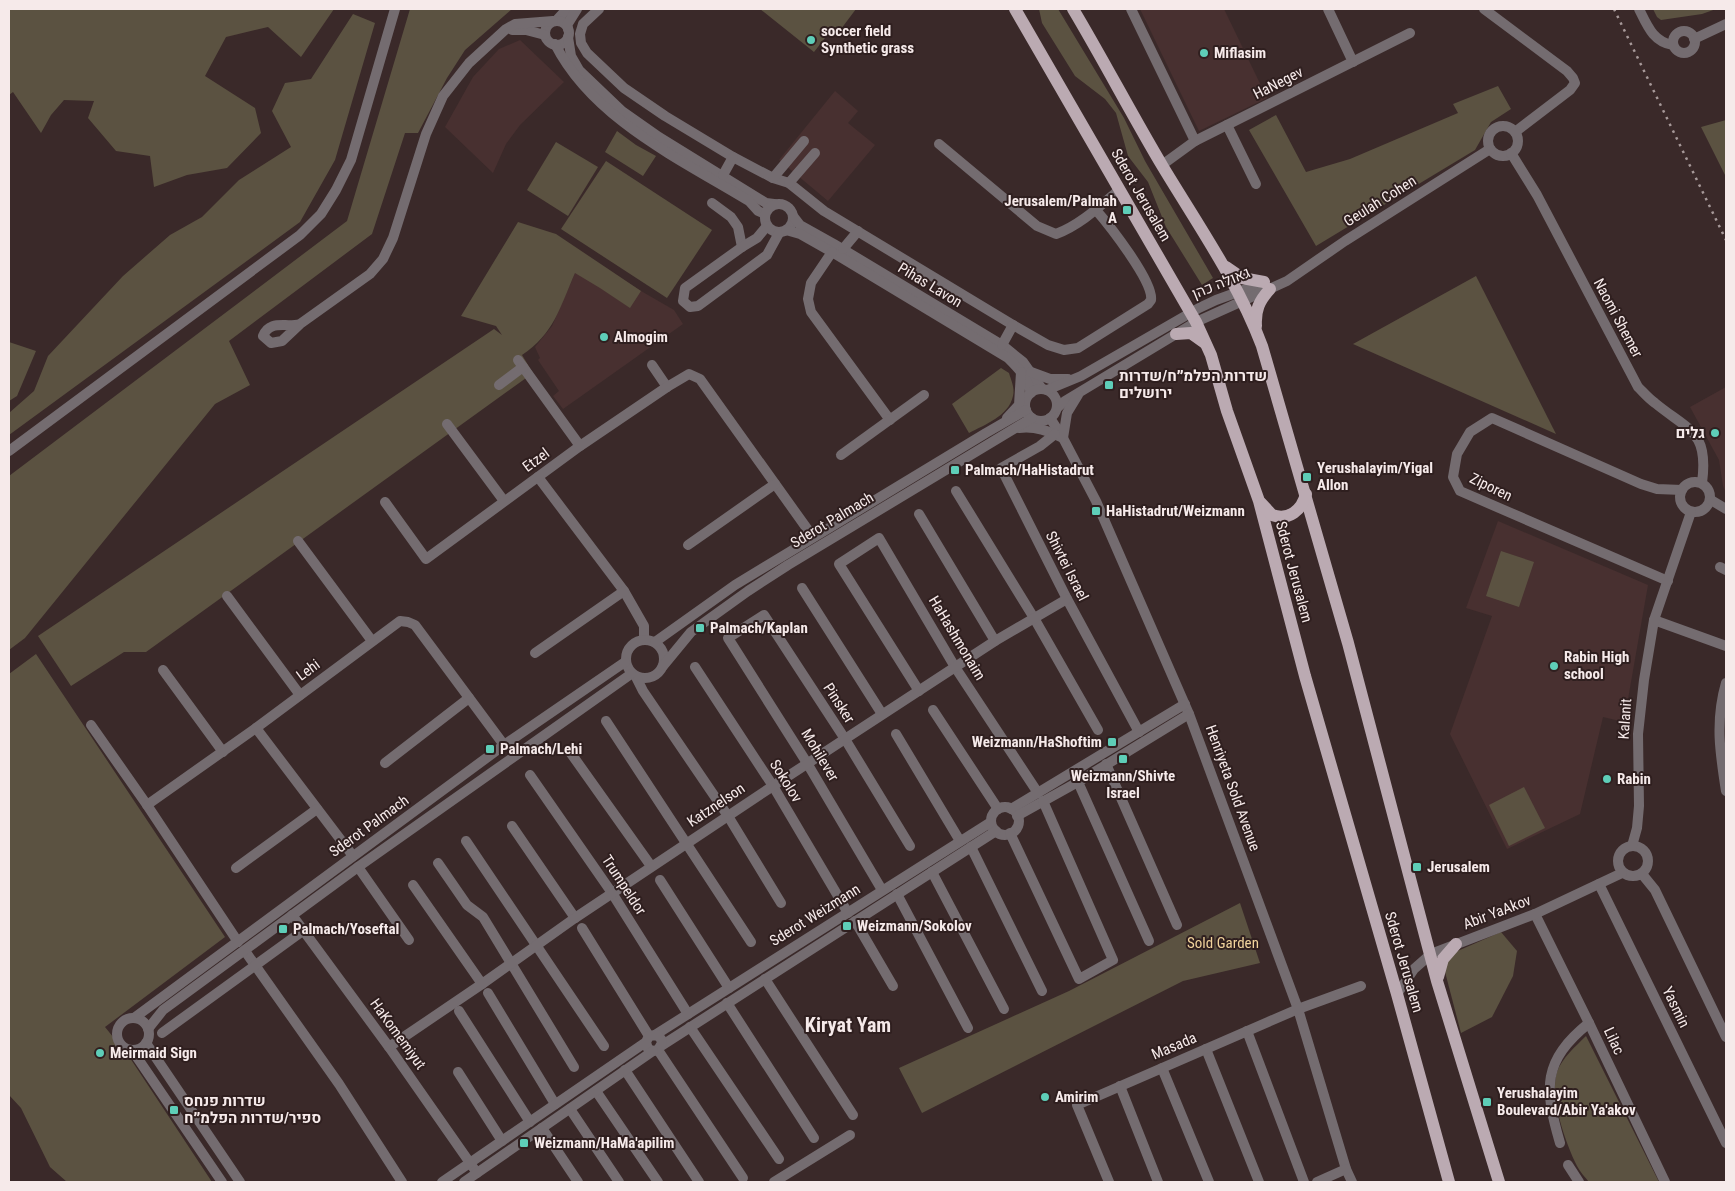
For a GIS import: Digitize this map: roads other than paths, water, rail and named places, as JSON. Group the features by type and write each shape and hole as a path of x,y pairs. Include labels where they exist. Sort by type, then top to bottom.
{"main road":[{"name":"Sderot Jerusalem","path":"1073,9 1162,165 1222,265 1256,331 1270,371 1348,643 1437,982 1499,1182"},
{"name":"Sderot Jerusalem","path":"1017,10 1207,344 1227,411 1259,501 1305,676 1449,1182"},
{"path":"1222,265 1242,278 1267,286 1257,310 1256,331"},
{"path":"1176,334 1191,334 1207,344"},
{"path":"1259,501 1272,515 1286,516 1293,514 1299,508 1304,502 1306,494"},
{"path":"1437,982 1443,959 1456,944"}],"street":[{"path":"9,451 300,235 321,214 351,160 395,9"},
{"path":"300,324 379,266 392,238 426,134 443,96 469,63 515,24 554,21 565,24 568,33 562,43 554,44 548,41 545,35 546,28 554,21 567,9"},
{"path":"577,9 567,25 571,56 579,70 622,111 658,137 766,202 786,206 790,209 793,216 792,224 783,231 767,255 698,306 686,305 683,301 685,288 757,238 766,226 765,214 770,206 774,204"},
{"path":"599,9 583,24 580,34 581,42 587,53 624,88 665,116 733,157 773,178 789,183 824,211 1013,325 1048,345 1064,350 1078,348 1148,304 1151,300 1150,292 1133,260 1096,210"},
{"path":"1131,9 1195,141"},
{"path":"1328,9 1353,62"},
{"path":"1484,9 1567,71 1575,84 1570,90 1515,132"},
{"path":"1639,9 1653,34 1665,44 1673,44 1680,52 1687,53 1694,46 1694,39 1686,31 1679,32 1674,37 1673,44"},
{"path":"1694,39 1726,24"},
{"path":"501,34 513,29 536,31 545,35"},
{"name":"HaNegev","path":"1162,165 1195,141 1410,33"},
{"path":"554,44 570,71 623,122 659,147 749,201 758,211 765,214"},
{"path":"1227,125 1256,184"},
{"path":"1507,126 1515,132 1518,141 1517,146 1511,153 1502,156 1490,149 1488,139 1490,134 1497,128 1507,126"},
{"path":"773,178 804,141"},
{"path":"940,144 1038,226 1056,234 1064,231 1096,210 1119,190"},
{"name":"Geulah Cohen","path":"1267,286 1287,281 1490,149"},
{"path":"789,183 814,152"},
{"name":"Naomi Shemer","path":"1511,153 1537,195 1638,387 1655,403 1684,424 1697,439 1703,456 1702,482"},
{"path":"723,175 733,157"},
{"path":"712,203 731,217 738,227 742,247"},
{"name":"Pihas Lavon","path":"793,216 800,225 1002,345 1023,362 1031,393"},
{"path":"766,226 772,231 783,231"},
{"name":"Pihas Lavon","path":"783,231 800,234 992,347 1026,371 1045,390"},
{"path":"843,249 858,231"},
{"path":"832,252 811,284 808,299 811,312 890,420"},
{"name":"גאולה כהן","path":"1240,297 1267,286"},
{"path":"1193,318 1176,334 1057,408 1050,418 1041,421 1029,414 1026,399 1031,393 1045,390 1081,376 1193,318 1240,297"},
{"path":"1002,345 1013,325"},
{"path":"499,385 521,364 580,446"},
{"path":"652,365 667,387"},
{"path":"986,433 1008,418 1019,404 1026,371 1050,379 1081,376"},
{"name":"Etzel","path":"384,502 426,559 580,446 689,374 700,379 812,537"},
{"path":"1045,390 1056,399 1057,408"},
{"path":"1008,431 1030,426 1059,436 1067,412 1080,392"},
{"path":"841,455 924,395"},
{"name":"Sderot Palmach","path":"649,641 812,537 986,433 1029,414"},
{"name":"Sderot Palmach","path":"663,666 691,632 748,591 1008,431 1029,414"},
{"name":"Henriyeta Sold Avenue","path":"1050,418 1096,501 1187,709 1298,1009 1346,1169 1352,1182"},
{"name":"Ziporen","path":"1668,581 1460,491 1453,477 1457,454 1470,432 1492,418 1641,484 1657,489 1682,490"},
{"path":"447,424 504,502"},
{"name":"Shivtei Israel","path":"1059,436 1001,468 1067,599 1139,732"},
{"path":"538,477 624,591 644,626 649,641"},
{"path":"1692,482 1702,482 1709,490 1711,500 1706,508 1701,511 1691,512 1681,502 1682,490 1687,484 1692,482"},
{"path":"688,545 776,484"},
{"path":"956,491 1034,618 1098,730"},
{"path":"1711,500 1726,509"},
{"name":"Kalanit","path":"1632,846 1637,828 1639,806 1638,734 1644,680 1654,620 1691,512"},
{"path":"918,514 995,641"},
{"name":"HaHashmonaim","path":"919,691 839,564 880,538 955,667 1040,797 1113,960 1079,979 1010,833"},
{"path":"298,541 372,641"},
{"path":"802,588 882,714"},
{"path":"535,653 624,591"},
{"path":"227,596 300,695"},
{"name":"Katznelson","path":"389,1047 485,989 510,963 612,892 772,786 995,641 1067,599"},
{"name":"Pinsker","path":"728,638 764,615 845,739 910,846"},
{"path":"1654,620 1726,646"},
{"name":"Lehi","path":"147,805 256,728 400,621 415,625 504,745"},
{"name":"Mohilever","path":"728,638 807,763 882,890"},
{"path":"634,675 649,678 655,676 663,666 663,654 658,645 649,641 638,641 628,649 625,662 728,816 781,903"},
{"name":"Sderot Palmach","path":"134,1018 504,745 625,662"},
{"name":"Sokolov","path":"695,667 772,786 848,912"},
{"path":"163,670 223,752"},
{"name":"Sderot Palmach","path":"148,1029 163,1010 245,951 292,914 634,675"},
{"path":"1726,683 1722,699 1719,747 1726,791"},
{"path":"385,763 469,698"},
{"path":"1014,812 1139,732 1187,709"},
{"path":"1040,797 1078,782 1187,709"},
{"path":"933,710 998,809"},
{"path":"606,721 751,942"},
{"path":"91,725 238,942"},
{"path":"256,728 353,856"},
{"path":"896,734 960,842"},
{"path":"570,752 651,866"},
{"path":"1106,764 1178,925"},
{"name":"Trumpeldor","path":"530,775 612,892 688,1014"},
{"path":"1078,782 1149,941"},
{"path":"1007,807 1014,812 1018,824 1014,831 1002,834 993,826 993,814 998,809 1007,807"},
{"path":"236,868 317,809"},
{"path":"512,826 575,918"},
{"name":"Sderot Weizmann","path":"442,1182 650,1038 882,890 960,842 993,826"},
{"name":"Sderot Weizmann","path":"464,1182 690,1027 971,847 993,826"},
{"path":"466,841 604,1046"},
{"path":"1632,846 1642,848 1648,856 1648,866 1642,874 1632,877 1622,873 1617,864 1619,854 1623,849 1632,846"},
{"path":"971,847 1042,991"},
{"path":"438,863 467,905 483,917 574,1067"},
{"path":"358,868 408,940"},
{"path":"932,872 1004,1009"},
{"name":"Abir YaAkov","path":"1397,994 1414,969 1431,954 1534,914 1622,873"},
{"path":"1642,874 1654,890 1726,1037"},
{"path":"660,880 729,988"},
{"name":"Yasmin","path":"1599,884 1726,1143"},
{"path":"413,885 485,989 555,1104"},
{"path":"897,894 968,1028"},
{"name":"HaKomemiyut","path":"292,914 389,1047 477,1173"},
{"name":"Lilac","path":"1534,914 1589,1022 1665,1182"},
{"path":"856,921 893,986"},
{"path":"582,928 650,1038 648,1049 657,1049"},
{"path":"162,1033 304,930"},
{"path":"245,951 338,1084 402,1182"},
{"path":"765,979 853,1115"},
{"name":"Masada","path":"1110,1182 1077,1105 1298,1009 1361,986"},
{"path":"727,1003 814,1138"},
{"path":"459,1011 530,1122"},
{"path":"132,1050 140,1048 148,1038 148,1029 143,1021 134,1018 120,1024 117,1034 120,1043 132,1050 222,1182"},
{"path":"1560,1143 1548,1093 1551,1072 1562,1050 1574,1035 1589,1022"},
{"path":"690,1027 779,1159"},
{"path":"1247,1031 1304,1182"},
{"path":"650,1038 661,1039 657,1049"},
{"path":"146,1042 240,1182"},
{"path":"657,1049 743,1178"},
{"path":"1206,1049 1259,1182"},
{"path":"1162,1068 1209,1182"},
{"path":"625,1070 699,1182"},
{"path":"458,1072 502,1141"},
{"path":"1120,1086 1158,1182"},
{"path":"596,1091 658,1182"},
{"path":"570,1109 619,1182"},
{"path":"542,1128 578,1182"},
{"path":"774,1182 850,1135"},
{"path":"1568,1165 1580,1182"},
{"path":"1317,1182 1346,1169"}],"railway":[{"path":"1614,9 1726,240"}],"place":[{"name":"soccer field Synthetic grass","path":"811,40"},
{"name":"Miflasim","path":"1204,53"},
{"name":"Jerusalem/Palmah A","path":"1127,210"},
{"name":"Almogim","path":"604,337"},
{"name":"שדרות הפלמ״ח/שדרות ירושלים","path":"1109,385"},
{"name":"גלים","path":"1715,433"},
{"name":"Palmach/HaHistadrut","path":"955,470"},
{"name":"Yerushalayim/Yigal Allon","path":"1307,477"},
{"name":"HaHistadrut/Weizmann","path":"1096,511"},
{"name":"Palmach/Kaplan","path":"700,628"},
{"name":"Rabin High school","path":"1554,666"},
{"name":"Weizmann/HaShoftim","path":"1112,742"},
{"name":"Palmach/Lehi","path":"490,749"},
{"name":"Weizmann/Shivte Israel","path":"1123,759"},
{"name":"Rabin","path":"1607,779"},
{"name":"Jerusalem","path":"1417,867"},
{"name":"Weizmann/Sokolov","path":"847,926"},
{"name":"Palmach/Yoseftal","path":"283,929"},
{"name":"Meirmaid Sign","path":"100,1053"},
{"name":"Amirim","path":"1045,1097"},
{"name":"Yerushalayim Boulevard/Abir Ya'akov","path":"1487,1102"},
{"name":"שדרות פנחס ספיר/שדרות הפלמ״ח","path":"174,1110"},
{"name":"Weizmann/HaMa'apilim","path":"524,1143"}],"district":[{"name":"Kiryat Yam","path":"848,1025"}],"park label":[{"name":"Sold Garden","path":"1223,943"}]}
